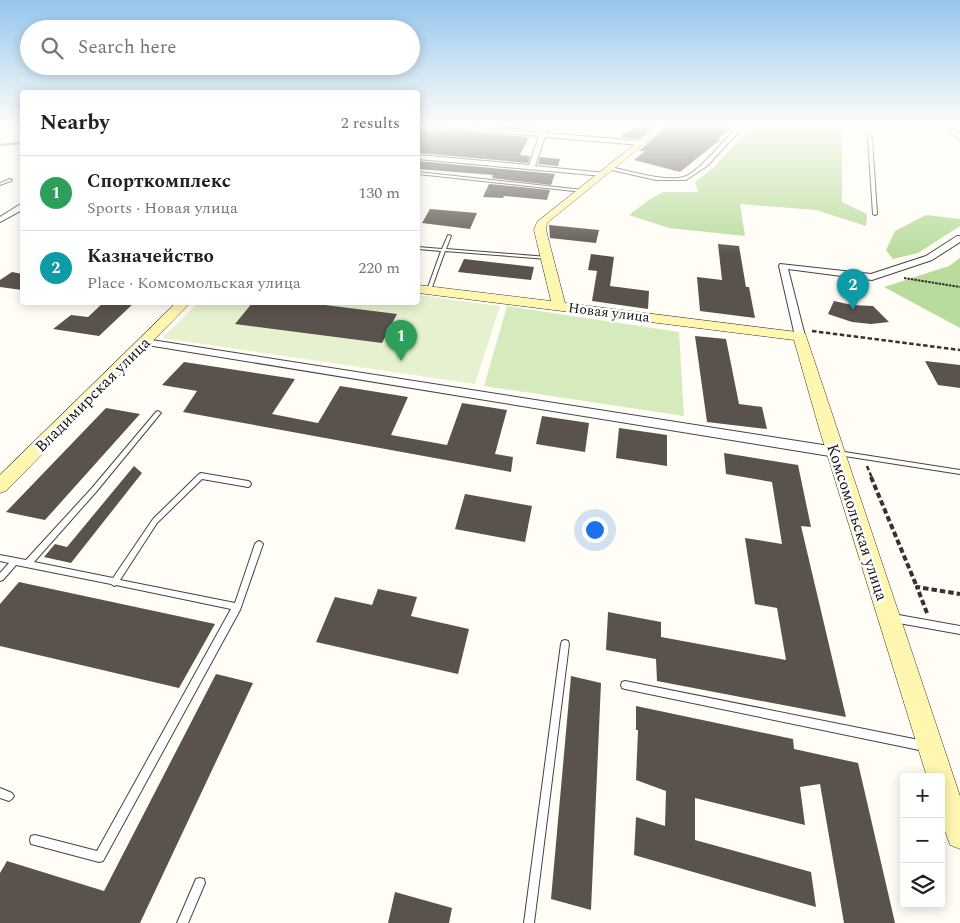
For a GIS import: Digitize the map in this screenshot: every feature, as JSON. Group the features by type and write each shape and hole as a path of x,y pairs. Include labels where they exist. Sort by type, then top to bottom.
{"street":[{"path":"578,169 686,179 699,169"},
{"path":"559,306 540,230 542,222 607,171"},
{"path":"0,220 20,208"},
{"path":"880,274 929,258 960,238"},
{"name":"Комсомольская улица","path":"880,274 872,277 783,266 800,336 939,773"},
{"name":"Новая улица","path":"423,290 800,336"},
{"name":"Владимирская улица","path":"0,486 182,305"},
{"path":"145,342 836,452"},
{"name":"Комсомольская улица","path":"945,790 960,835"}],"lane":[{"path":"872,169 875,214"},
{"path":"420,173 583,190"},
{"path":"0,184 10,180"},
{"path":"423,290 444,250 449,236"},
{"path":"420,248 548,258"},
{"path":"27,564 94,490 158,413"},
{"path":"836,452 960,472"},
{"path":"114,583 155,521 201,476 248,484"},
{"path":"35,840 99,857 237,608 259,544"},
{"path":"0,558 237,608"},
{"path":"0,578 14,562"},
{"path":"889,618 960,630"},
{"path":"530,923 565,644"},
{"path":"625,685 930,747"},
{"path":"182,923 200,884"}],"path":[{"path":"880,274 960,287"},
{"path":"800,336 810,331 960,350"},
{"path":"863,456 932,625"},
{"path":"916,586 960,594"}],"green space":[{"path":"712,169 842,169 842,202 867,214 866,226 816,210 740,204 745,236 669,228 629,215 663,192 698,192 695,182"},
{"path":"926,215 960,219 960,226 918,253 893,259 886,250 895,231"},
{"path":"960,258 960,328 884,287 949,266"},
{"path":"420,295 500,306 475,384 162,338 196,305 420,305"},
{"path":"507,306 679,332 684,416 484,386"}],"building":[{"path":"420,169 503,169 555,174 551,185 492,178 493,175"},
{"path":"669,169 684,169 680,172"},
{"path":"489,184 550,190 547,200 504,196 503,198 483,197"},
{"path":"430,209 477,213 470,229 422,223"},
{"path":"549,225 599,230 596,243 550,238"},
{"path":"718,244 739,246 746,287 749,287 755,318 700,311 697,277 722,280"},
{"path":"591,254 614,257 610,286 649,291 648,309 592,301 597,271 588,270"},
{"path":"464,259 534,267 531,280 458,272"},
{"path":"12,272 20,274 20,290 0,287 0,280"},
{"path":"834,301 852,305 873,306 889,322 871,324 852,322 828,314"},
{"path":"101,305 132,305 99,336 53,329 71,315 88,317"},
{"path":"251,305 325,305 397,314 382,343 235,324"},
{"path":"695,336 726,339 739,404 762,407 767,429 707,422"},
{"path":"925,361 960,365 960,388 938,385"},
{"path":"184,362 295,379 272,414 318,423 340,386 408,397 391,435 447,445 462,403 507,410 495,454 513,457 511,472 183,412 197,391 162,385"},
{"path":"106,408 140,414 45,520 6,512"},
{"path":"542,416 589,423 585,452 536,444"},
{"path":"619,428 667,435 667,466 616,458"},
{"path":"724,453 798,465 811,527 801,526 846,717 657,681 656,659 606,650 608,612 661,622 661,637 786,660 777,608 755,604 745,538 782,544 772,482 726,474"},
{"path":"134,466 142,473 71,563 44,557 55,544 67,547"},
{"path":"465,494 532,506 525,542 455,529"},
{"path":"19,582 215,624 179,688 0,646 0,604"},
{"path":"378,589 417,597 411,616 469,629 458,674 316,642 335,597 372,605"},
{"path":"216,674 253,683 140,923 0,923 0,873 7,861 104,891"},
{"path":"571,676 601,683 591,910 551,899"},
{"path":"636,706 793,739 794,749 858,763 895,923 844,923 820,784 800,787 805,825 695,798 695,840 811,872 816,907 634,855 636,817 665,826 666,791 636,780 638,730 636,730"},
{"path":"395,892 452,908 449,923 388,923"}],"place":[{"name":"Казначейство","path":"853,310"},
{"name":"Спорткомплекс","path":"401,361"}]}
